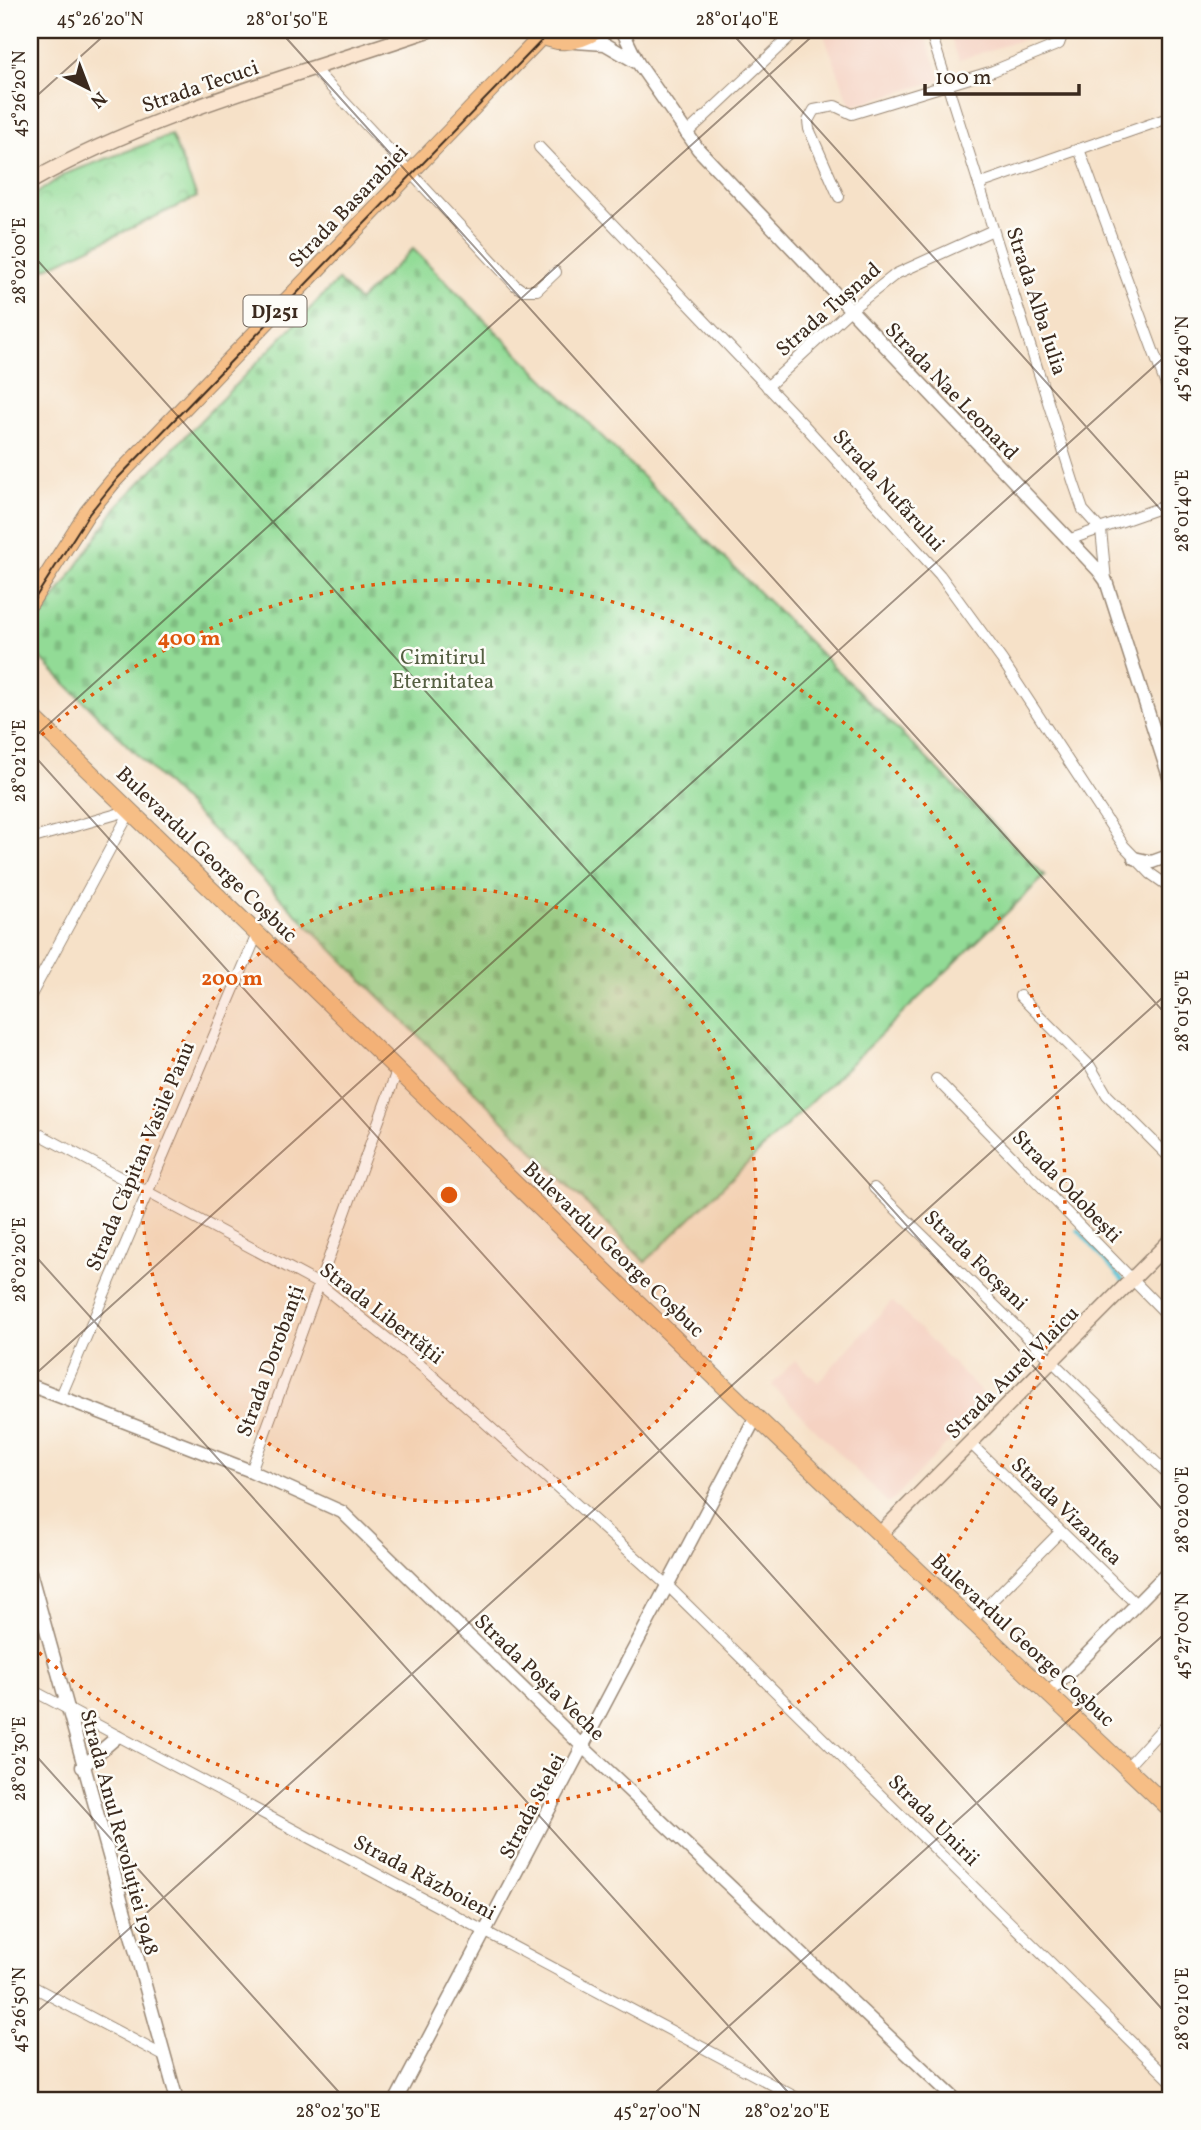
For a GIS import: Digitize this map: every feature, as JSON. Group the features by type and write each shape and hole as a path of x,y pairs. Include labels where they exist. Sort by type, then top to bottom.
{"main road":[{"name":"Strada Tecuci","path":"30,182 83,153 136,130 429,30"},
{"path":"571,42 598,30"},
{"name":"DJ251","path":"537,33 571,42"},
{"name":"Strada Basarabiei","path":"30,603 87,513 115,479 409,173 537,33"},
{"name":"Bulevardul George Coșbuc","path":"30,714 258,931 757,1417 1171,1810"},
{"name":"Strada Aurel Vlaicu","path":"881,1533 1171,1240"}],"street":[{"name":"Strada Nae Leonard","path":"622,30 638,63 686,134 849,312 1106,581 1171,783"},
{"path":"686,134 797,30"},
{"name":"Strada Alba Iulia","path":"930,30 1083,510 1101,530"},
{"path":"839,197 809,128 808,121 814,110 835,106 852,114 947,86 993,71 1059,44 1064,30"},
{"name":"Strada Nae Leonard","path":"571,42 605,44 638,63"},
{"path":"314,69 522,290 537,290 556,272"},
{"path":"979,184 1171,117"},
{"name":"Strada Nufărului","path":"539,147 767,387 940,575 1002,660 1134,858 1171,888"},
{"path":"1079,149 1171,399"},
{"name":"Strada Tușnad","path":"767,387 849,312 896,274 993,230"},
{"path":"1068,540 1171,504"},
{"path":"1101,530 1106,581"},
{"path":"30,839 131,810"},
{"path":"30,997 131,810"},
{"path":"1134,858 1152,862 1171,855"},
{"name":"Strada Căpitan Vasile Panu","path":"61,1396 258,931"},
{"path":"1020,996 1090,1066 1107,1095 1171,1159"},
{"name":"Strada Dorobanți","path":"251,1471 398,1067"},
{"name":"Strada Odobești","path":"936,1079 1171,1319"},
{"name":"Strada Libertății","path":"30,1129 319,1284 424,1368 669,1587"},
{"name":"Strada Focșani","path":"874,1188 1171,1477"},
{"name":"Strada Poșta Veche","path":"30,1385 251,1471 342,1512 584,1748 956,2100"},
{"name":"Strada Stelei","path":"396,2100 757,1417"},
{"name":"Strada Vizantea","path":"970,1443 1137,1605"},
{"path":"972,1621 1060,1532"},
{"path":"1048,1693 1171,1569"},
{"name":"Strada Anul Revoluției 1948","path":"30,1572 82,1767 177,2100"},
{"name":"Strada Unirii","path":"669,1587 1171,2081"},
{"name":"Strada Războieni","path":"30,1689 801,2100"},
{"path":"1127,1767 1171,1719"},
{"path":"82,1767 117,1737"},
{"path":"30,1984 164,2056"},
{"path":"1153,2100 1171,2095"}],"shaded area":[{"path":"822,30 923,30 941,80 851,106"},
{"path":"948,30 1049,30 1049,31 959,60"},
{"path":"892,1301 989,1400 889,1504 772,1385 795,1360 818,1382"}],"green space":[{"path":"171,135 197,197 30,276 30,198 65,174"},
{"name":"Cimitirul Eternitatea","path":"413,249 1045,876 645,1262 30,648 30,635 119,504 338,280 359,301"}],"waterway":[{"path":"1078,1230 1124,1282"}],"tram line":[{"path":"30,606 89,514 117,479 552,30"}]}
